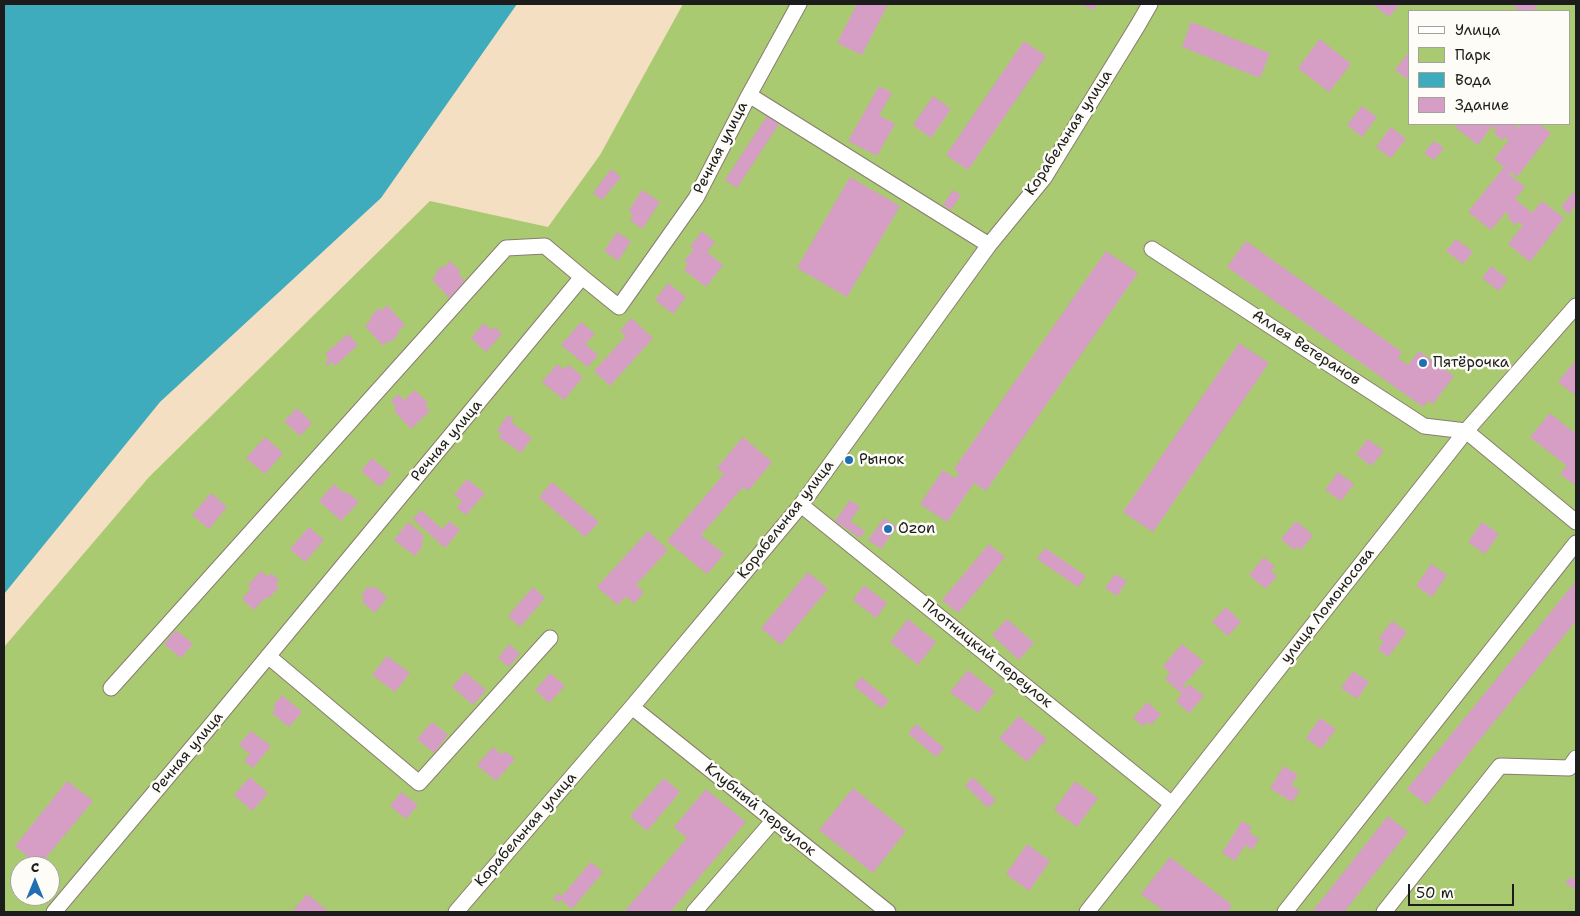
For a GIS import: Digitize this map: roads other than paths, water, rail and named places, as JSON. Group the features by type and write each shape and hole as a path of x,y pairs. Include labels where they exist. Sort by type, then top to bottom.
{"street":[{"name":"Речная улица","path":"54,912 582,277 619,307 696,198 748,95 799,4"},
{"name":"Корабельная улица","path":"456,912 632,707 801,505 989,245 1044,178 1150,4"},
{"path":"748,95 989,245"},
{"path":"111,688 506,248 545,246 582,277"},
{"name":"Аллея Ветеранов","path":"1152,249 1424,426 1466,431"},
{"name":"улица Ломоносова","path":"1087,912 1466,431 1576,306"},
{"path":"1466,431 1576,522"},
{"name":"Плотницкий переулок","path":"801,505 1172,804"},
{"path":"1285,912 1576,543"},
{"path":"268,656 419,783 550,638"},
{"name":"Клубный переулок","path":"632,707 888,912"},
{"path":"1384,912 1500,766 1569,768 1576,758"},
{"path":"694,912 774,821"}],"water":[{"path":"4,4 517,4 381,198 160,402 4,594"}],"place":[{"name":"Пятёрочка","path":"1423,363"},
{"name":"Рынок","path":"849,460"},
{"name":"Ozon","path":"888,529"}]}
